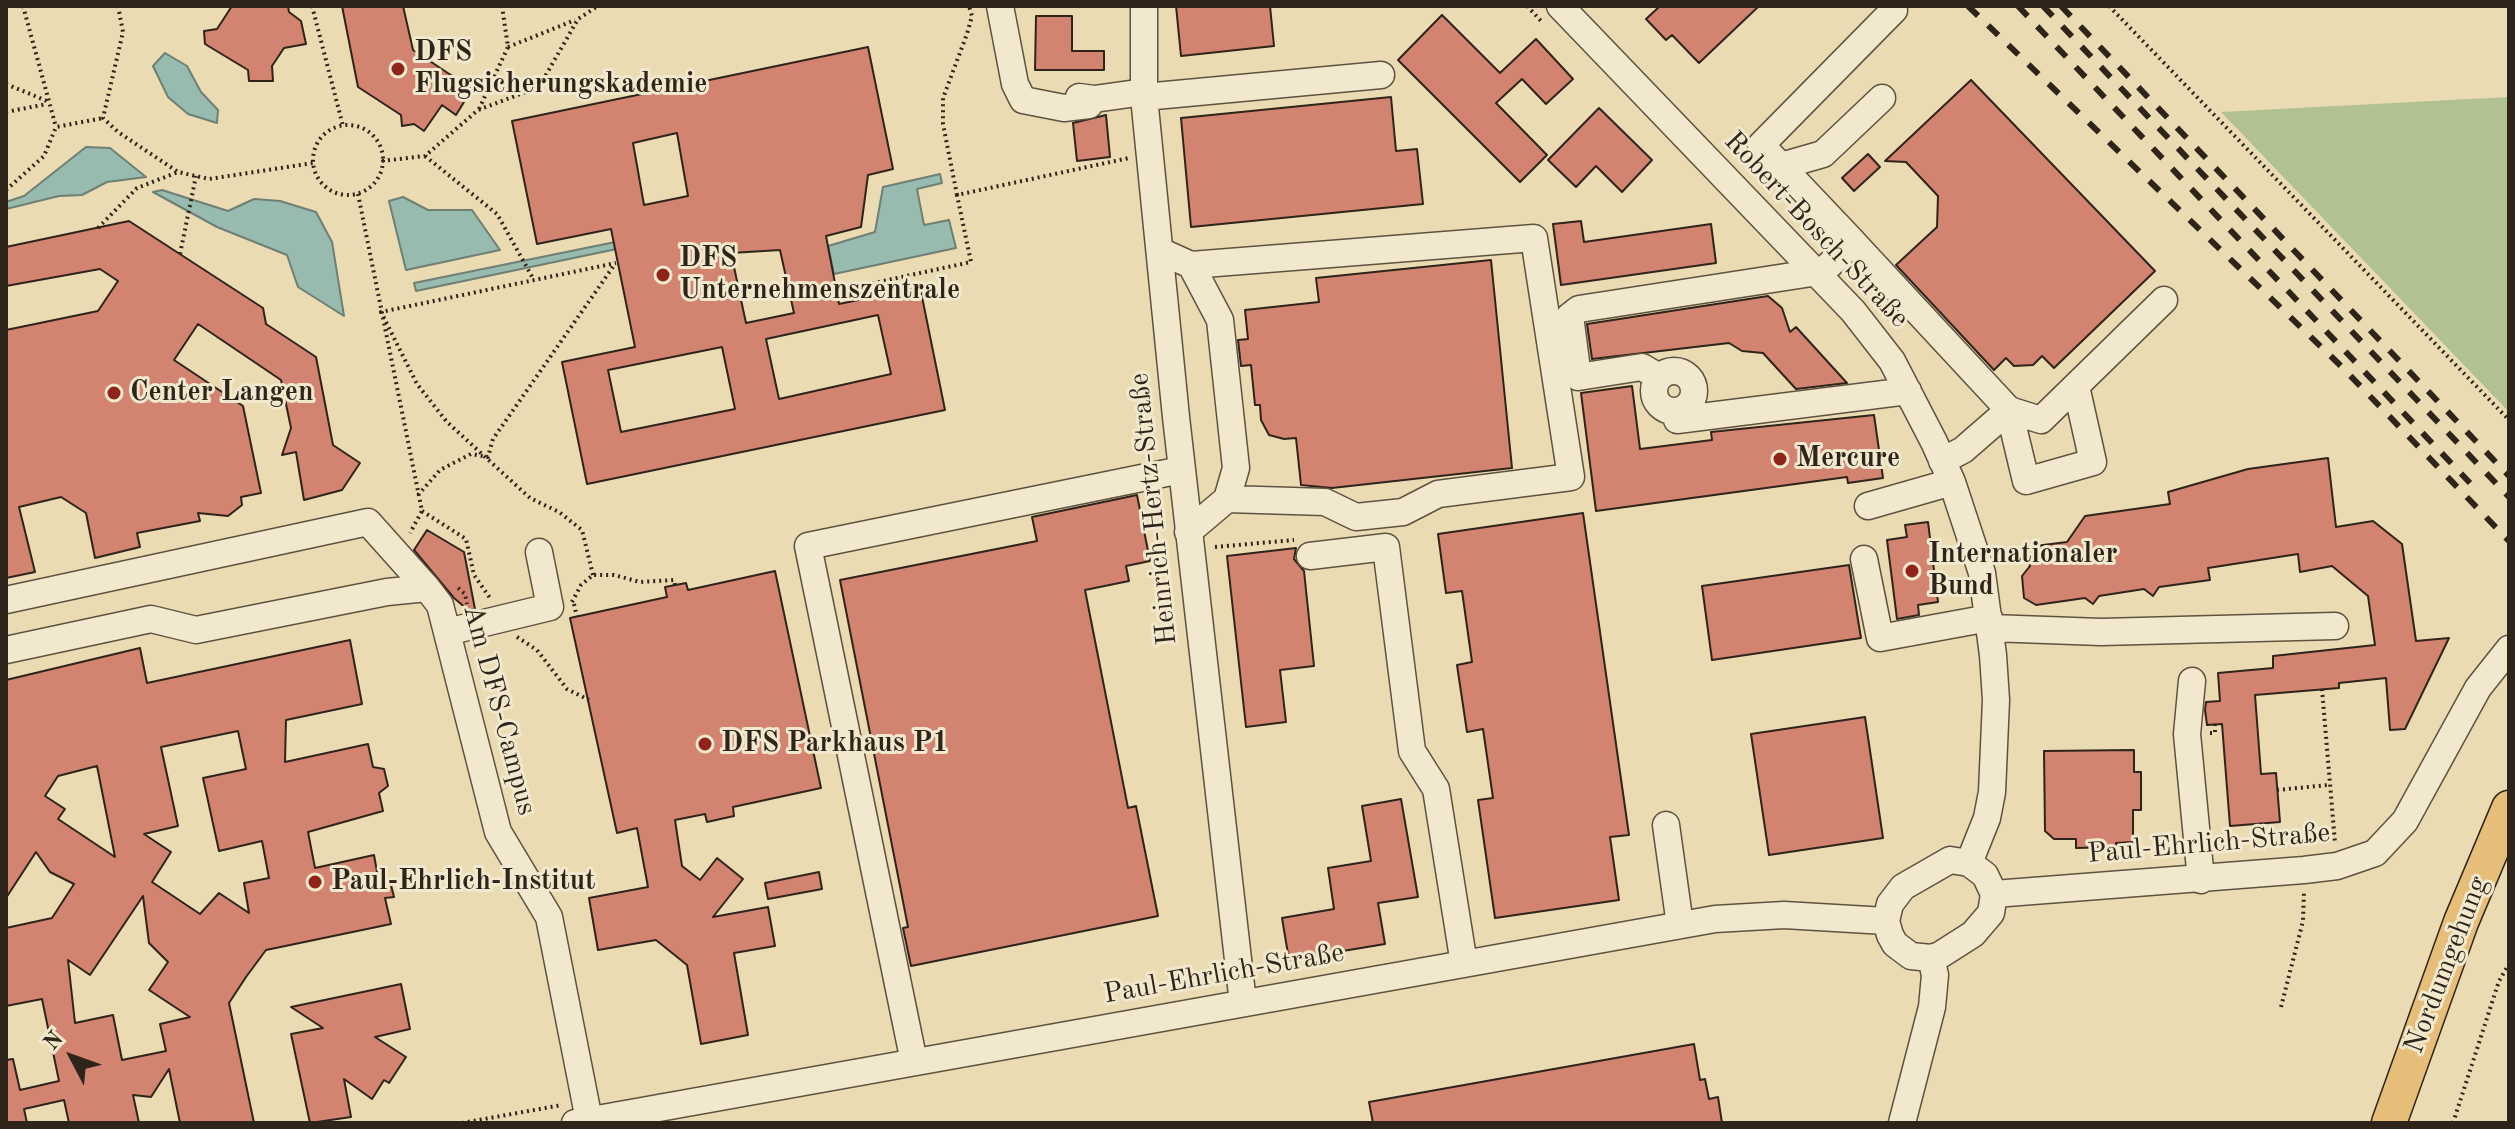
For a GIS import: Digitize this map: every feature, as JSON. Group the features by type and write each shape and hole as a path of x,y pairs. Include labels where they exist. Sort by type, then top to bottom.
{"main road":[{"name":"Nordumgehung","path":"2389,1123 2461,922 2509,808"}],"street":[{"path":"1000,6 1015,84 1023,100 1041,105 1058,104 1064,108 1089,105 1094,99 1381,75"},
{"name":"Heinrich-Hertz-Straße","path":"1144,6 1144,95 1181,470 1243,1003"},
{"path":"1894,10 1761,145 2009,410 2026,481 2093,462 2076,386"},
{"name":"Robert-Bosch-Straße","path":"1554,17 1819,273 1877,340 1908,391 1947,472 1982,573 1990,623 1996,700 1992,792 1987,818 1969,863"},
{"path":"1781,166 1823,154 1882,98"},
{"path":"1160,251 1191,265 1534,238 1571,477 1438,494 1403,512 1356,517 1325,502 1227,499"},
{"path":"1853,242 1819,273 1579,309 1570,316 1578,377 1642,367 1659,377 1678,371 1693,382 1692,401 1676,411 1677,420 1908,391"},
{"path":"1189,541 1227,499 1236,468 1220,320 1191,265"},
{"path":"2009,410 2041,420 2164,300"},
{"path":"1868,506 1947,472 1963,450 2009,410"},
{"path":"914,1062 808,546 1181,470"},
{"path":"6,600 368,522 427,588"},
{"path":"1310,556 1386,547 1412,751 1436,789 1464,964"},
{"path":"447,632 562,604 539,552"},
{"path":"1864,559 1880,638 1990,623 2101,632 2335,626"},
{"name":"Am DFS-Campus","path":"6,650 151,619 196,630 387,592 427,588 440,605 498,832 549,917 583,1114"},
{"name":"Paul-Ehrlich-Straße","path":"1994,894 2304,870 2337,866 2375,853 2399,831 2478,688 2509,649"},
{"path":"2192,681 2187,734 2201,880"},
{"path":"1666,825 1680,925"},
{"path":"1944,862 1969,863 1985,875 1994,894 1991,913 1982,927 1931,958 1919,959 1902,951 1890,935 1886,921 1890,904 1903,887 1944,862"},
{"name":"Paul-Ehrlich-Straße","path":"583,1114 914,1062 1680,925 1745,916 1886,921"},
{"path":"1902,1123 1932,1007 1935,975 1931,958"}],"path":[{"path":"6,190 44,156 56,127 23,6"},
{"path":"103,118 123,32 118,6"},
{"path":"312,6 343,126"},
{"path":"478,110 508,47 502,6"},
{"path":"508,47 578,19 598,6"},
{"path":"837,291 971,262 943,124 943,98 967,34 972,16 969,6"},
{"path":"1527,6 1554,17"},
{"path":"2109,6 2509,420"},
{"path":"382,161 425,156 478,110 539,87 578,19"},
{"path":"6,84 47,102"},
{"path":"6,112 47,102"},
{"path":"56,127 103,118 146,153 178,172 209,179 313,163"},
{"path":"343,126 365,129 377,140 382,161 377,180 358,194 331,190 316,175 313,163 318,143 326,133 343,126"},
{"path":"425,156 497,214 534,280"},
{"path":"957,195 1111,162"},
{"path":"98,228 137,188 178,172"},
{"path":"180,254 196,176"},
{"path":"358,194 422,511 466,539 471,553"},
{"path":"381,312 616,263 493,439 488,457"},
{"path":"381,312 417,384 447,422 530,498 559,512 582,530 593,575"},
{"path":"418,495 440,470 471,454 488,457"},
{"path":"412,540 410,532 422,511"},
{"path":"1189,541 1306,538 1310,556"},
{"path":"577,617 562,604 593,575 614,575 640,582 674,580 675,585"},
{"path":"2322,689 2337,866"},
{"path":"2277,790 2328,785"},
{"path":"2281,1007 2303,921 2304,870"},
{"path":"2453,1123 2499,981 2509,964"},
{"path":"462,1123 583,1114"}],"green space":[{"path":"2509,97 2509,412 2221,112"}],"water":[{"path":"165,53 187,66 201,92 218,110 217,123 188,114 168,97 153,66"},
{"path":"86,147 110,148 146,177 107,182 82,195 59,196 6,209 6,202 24,196"},
{"path":"940,174 942,183 917,189 924,225 949,220 956,248 834,274 828,246 875,232 883,187"},
{"path":"162,190 228,211 254,199 280,201 316,212 332,242 344,316 298,287 287,255 217,227 153,192"},
{"path":"403,197 428,210 472,210 500,250 406,270 389,201"},
{"path":"630,239 631,246 416,291 414,283"}],"building":[{"path":"232,6 288,6 289,12 301,21 306,44 284,48 272,66 273,81 249,81 248,70 205,44 204,31 217,29"},
{"name":"DFS Flugsicherungskademie","path":"342,6 403,6 413,50 472,89 456,115 442,105 424,131 414,124 402,126 401,115 358,87"},
{"path":"1176,6 1270,6 1274,46 1181,56"},
{"path":"1660,6 1759,6 1699,63 1672,35 1666,40 1646,19"},
{"path":"1442,15 1500,73 1536,39 1573,79 1546,104 1522,79 1496,103 1547,155 1520,182 1398,60"},
{"path":"1036,16 1072,16 1072,51 1104,51 1104,70 1035,70"},
{"name":"DFS Unternehmenszentrale","path":"868,47 893,169 868,175 861,227 826,236 839,304 920,287 945,410 587,484 562,362 635,347 611,229 537,244 512,121","holes":["677,133 688,196 644,205 633,143","780,250 794,313 746,323 731,253","878,315 891,374 779,399 766,339","722,347 735,409 621,432 608,370"]},
{"path":"1971,80 2155,271 2054,368 2042,356 2033,365 2014,366 2006,358 1994,370 1896,265 1937,227 1938,196 1906,162 1885,161"},
{"path":"1391,97 1396,151 1417,149 1423,204 1191,227 1181,118"},
{"path":"1599,108 1652,160 1622,192 1596,166 1576,187 1548,160"},
{"path":"1106,115 1110,157 1077,161 1073,123"},
{"path":"1868,154 1880,167 1854,191 1842,178"},
{"name":"Center Langen","path":"129,221 263,308 266,324 316,357 333,445 360,463 342,490 304,500 296,452 282,455 291,428 281,380 198,324 174,360 243,406 261,493 241,497 242,505 228,516 198,513 200,521 137,533 140,547 95,558 86,513 61,497 19,507 35,572 6,578 6,330 98,311 118,281 100,269 6,286 6,247"},
{"path":"1581,221 1584,242 1711,224 1716,263 1561,285 1553,224"},
{"path":"1491,260 1512,468 1332,488 1301,485 1296,438 1269,435 1261,420 1260,405 1255,405 1251,365 1241,366 1238,340 1248,339 1245,310 1319,302 1316,278"},
{"path":"1768,296 1782,308 1790,332 1796,327 1847,383 1796,389 1763,353 1742,351 1729,343 1592,359 1587,324"},
{"path":"1632,386 1640,449 1712,440 1711,432 1874,415 1883,478 1848,483 1847,477 1596,511 1581,393"},
{"path":"2328,458 2336,527 2373,521 2402,544 2416,641 2449,638 2405,729 2390,730 2386,678 2339,683 2339,688 2255,695 2261,774 2276,773 2280,822 2230,826 2222,724 2207,725 2205,710 2206,702 2220,701 2218,673 2273,668 2273,656 2375,645 2368,596 2332,566 2300,572 2298,554 2208,568 2210,580 2159,587 2153,596 2144,589 2099,596 2093,604 2085,598 2036,605 2024,598 2022,576 2030,566 2027,547 2067,542 2085,516 2170,504 2168,492 2248,469"},
{"path":"1137,495 1150,561 1126,566 1129,581 1085,590 1128,808 1136,806 1158,916 911,966 903,928 908,927 840,580 1037,541 1032,517"},
{"path":"1583,513 1629,835 1610,837 1619,900 1495,918 1478,800 1493,798 1483,729 1467,732 1457,665 1472,662 1462,591 1446,593 1438,534"},
{"name":"Internationaler Bund","path":"1928,522 1938,602 1918,605 1919,615 1897,619 1887,540 1907,537 1905,525"},
{"path":"427,530 464,552 475,609 468,610 454,598 414,550"},
{"path":"1296,548 1294,559 1304,571 1314,666 1280,670 1286,722 1246,727 1227,556"},
{"path":"1849,565 1861,638 1712,660 1702,586"},
{"name":"DFS Parkhaus P1","path":"775,571 821,788 733,807 734,816 707,822 705,814 675,820 682,866 700,880 717,858 743,879 713,917 768,907 775,946 734,953 748,1035 701,1044 687,965 656,940 598,950 589,898 648,887 637,828 617,833 570,618 667,597 665,587 686,583 688,590"},
{"name":"Paul-Ehrlich-Institut","path":"350,640 362,704 286,720 285,762 368,744 373,767 384,769 388,786 379,793 383,811 308,832 315,868 374,855 378,877 382,877 383,883 390,881 394,897 385,898 391,924 266,950 246,977 229,1003 254,1123 180,1123 169,1069 151,1097 133,1095 139,1123 69,1123 64,1100 24,1109 27,1123 6,1123 6,1060 13,1059 20,1090 59,1081 42,999 6,1006 6,928 52,918 74,884 50,872 36,852 6,898 6,680 140,648 147,683","holes":["238,731 246,769 203,778 219,851 262,841 269,878 244,883 249,913 219,893 200,914 152,882 171,852 144,834 178,826 161,747","97,766 115,857 58,819 65,809 45,796 58,776","143,896 149,943 168,962 149,990 190,1017 160,1024 166,1051 122,1060 113,1015 75,1023 68,960 90,975"]},
{"path":"1865,717 1883,838 1769,855 1751,734"},
{"path":"2134,750 2134,772 2141,772 2141,810 2133,810 2133,842 2116,843 2116,847 2076,848 2076,839 2054,839 2045,831 2044,751"},
{"path":"1401,799 1418,897 1378,903 1385,944 1289,960 1282,918 1334,909 1328,868 1371,861 1362,806"},
{"path":"819,872 822,889 768,899 765,883"},
{"path":"401,984 410,1029 375,1037 406,1057 389,1083 384,1080 372,1099 344,1079 351,1117 310,1123 291,1034 323,1028 291,1007"},
{"path":"1694,1044 1700,1080 1705,1079 1709,1099 1718,1097 1722,1123 1373,1123 1369,1102"}],"railway":[{"path":"1968,6 2342,367 2509,541"},
{"path":"2018,6 2470,483"},
{"path":"2043,6 2509,497"},
{"path":"2061,6 2509,476"}],"place":[{"name":"DFS Flugsicherungskademie","path":"398,69"},
{"name":"DFS Unternehmenszentrale","path":"663,275"},
{"name":"Center Langen","path":"114,393"},
{"name":"Mercure","path":"1780,459"},
{"name":"Internationaler Bund","path":"1912,571"},
{"name":"DFS Parkhaus P1","path":"705,744"},
{"name":"Paul-Ehrlich-Institut","path":"315,882"}]}
